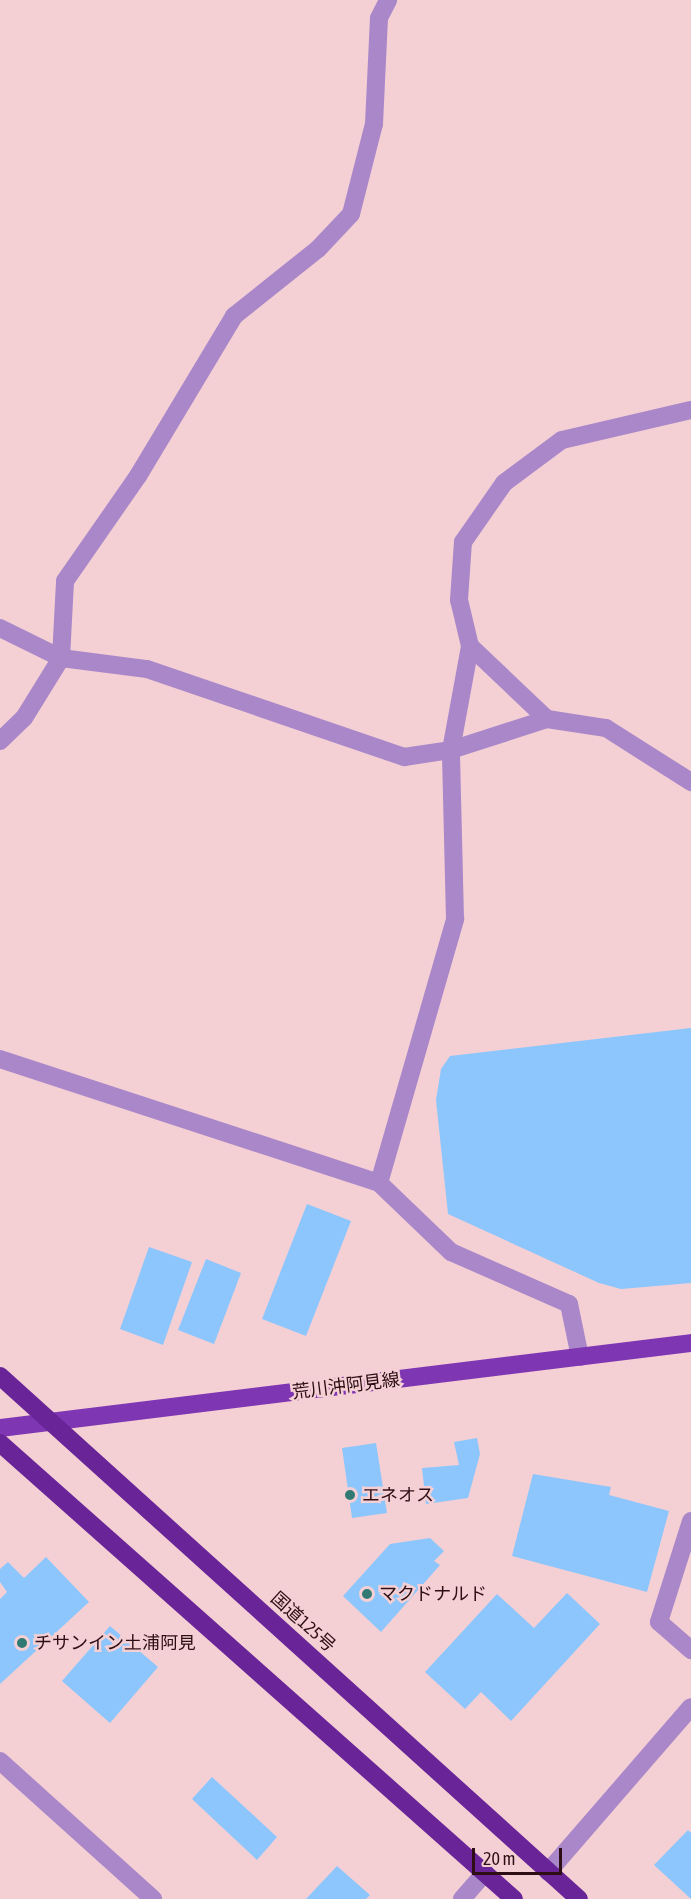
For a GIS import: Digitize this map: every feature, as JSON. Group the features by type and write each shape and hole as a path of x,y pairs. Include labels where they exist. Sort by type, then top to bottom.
{"highway":[{"name":"国道125号","path":"0,1376 579,1899"},
{"path":"0,1443 514,1899"}],"main road":[{"name":"荒川沖阿見線","path":"0,1428 691,1343"}],"street":[{"path":"0,741 24,718 61,658 65,581 138,476 234,316 318,249 351,214 374,124 379,18 388,0"},
{"path":"379,1183 455,919 451,750 470,646 459,600 463,542 504,483 562,440 691,410"},
{"path":"0,628 61,658 147,669 404,757 451,750 547,719 606,728 691,782"},
{"path":"470,646 547,719"},
{"path":"0,1059 379,1183 451,1252 569,1304 580,1357"},
{"path":"691,1521 659,1622 691,1650"},
{"path":"548,1872 691,1707"},
{"path":"0,1761 153,1899"},
{"path":"462,1899 485,1873"}],"building":[{"path":"691,1028 691,1283 621,1289 599,1283 448,1214 436,1100 441,1069 450,1056"},
{"path":"307,1204 351,1221 306,1336 262,1319"},
{"path":"149,1247 192,1262 163,1345 120,1329"},
{"path":"206,1259 241,1273 214,1344 178,1330"},
{"path":"477,1438 480,1454 468,1498 426,1504 422,1468 459,1465 454,1442"},
{"path":"376,1443 387,1513 352,1518 342,1448"},
{"path":"533,1474 611,1487 609,1495 669,1511 647,1592 512,1556"},
{"path":"430,1538 444,1551 434,1561 440,1565 381,1632 343,1596 390,1544"},
{"name":"チサンイン土浦阿見","path":"46,1557 89,1602 0,1684 0,1599 7,1592 0,1582 0,1569 8,1562 24,1578"},
{"path":"567,1593 600,1624 511,1721 481,1692 465,1709 425,1672 497,1594 534,1628"},
{"path":"110,1626 158,1667 110,1723 62,1681"},
{"path":"212,1777 277,1837 257,1860 192,1799"},
{"path":"688,1830 691,1833 691,1899 654,1865"},
{"path":"337,1866 370,1895 366,1899 306,1899"}],"place":[{"name":"エネオス","path":"350,1495"},
{"name":"マクドナルド","path":"367,1594"},
{"name":"チサンイン土浦阿見","path":"22,1643"}]}
